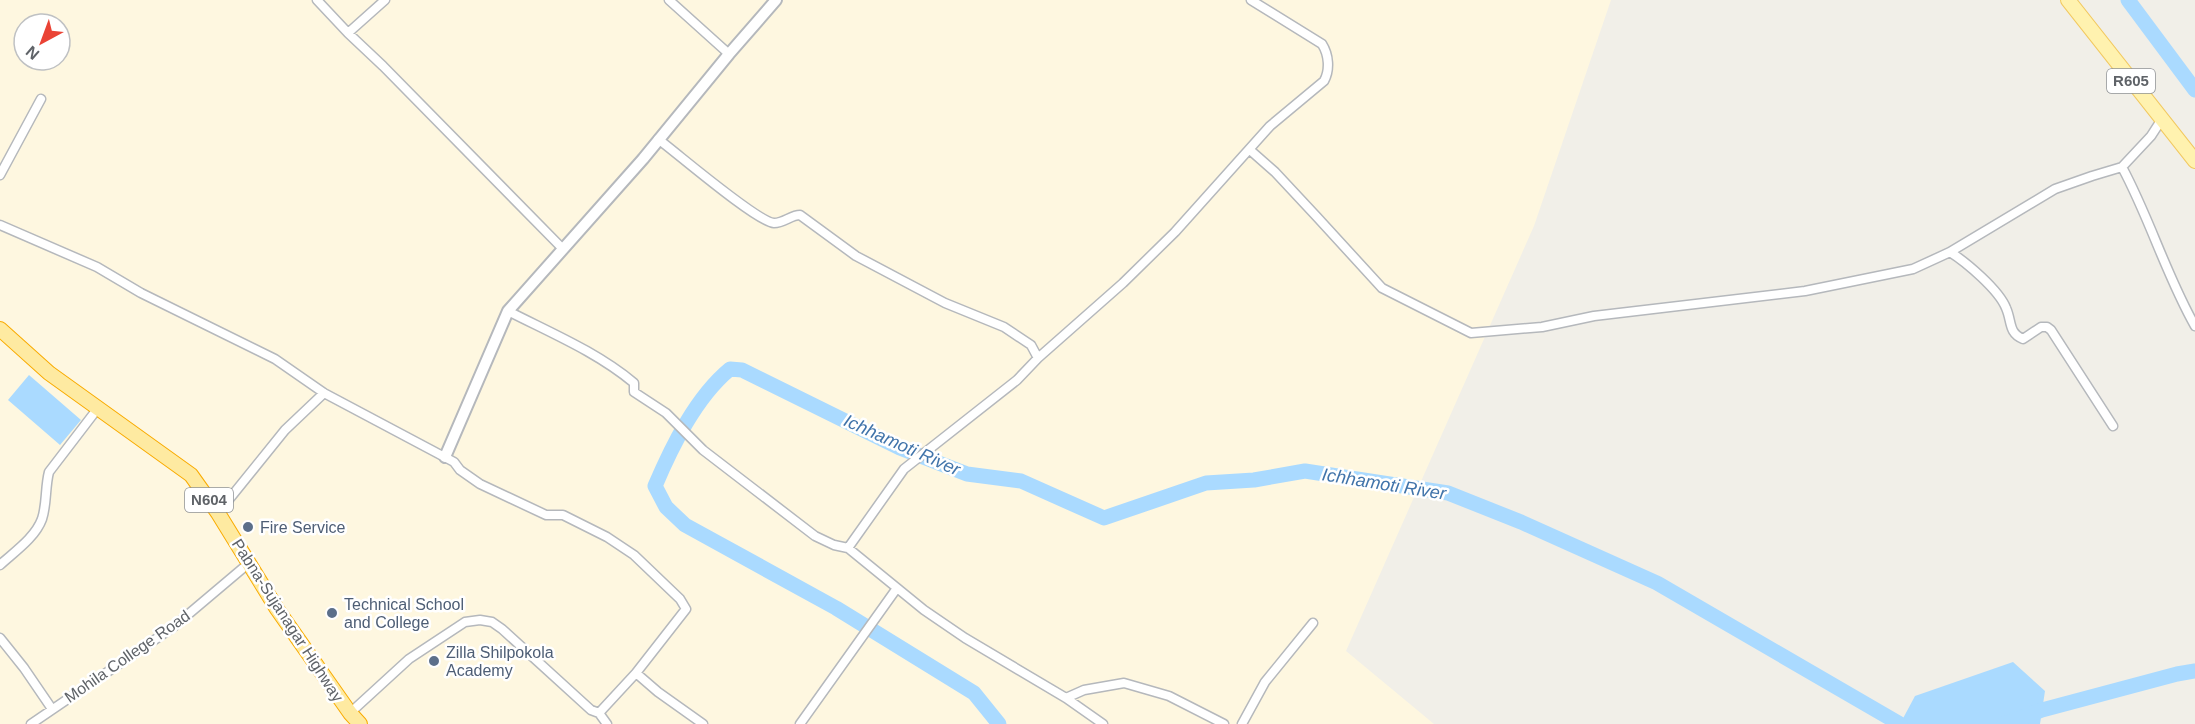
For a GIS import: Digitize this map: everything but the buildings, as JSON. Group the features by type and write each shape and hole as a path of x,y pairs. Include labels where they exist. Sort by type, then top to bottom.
{"highway":[{"name":"Pabna-Sujanagar Highway","path":"0,329 49,373 191,476 218,513 277,609 360,724"}],"main road":[{"name":"R605","path":"2068,0 2195,162"}],"street":[{"path":"317,0 562,249"},
{"path":"348,33 385,0"},
{"path":"669,0 729,54"},
{"path":"445,457 508,311 643,159 776,0"},
{"path":"848,548 904,469 1017,380 1175,232 1270,126 1324,81 1328,73 1326,50 1322,44 1251,0"},
{"path":"0,175 41,99"},
{"path":"1250,150 1275,172 1382,288 1471,333 1531,328 1594,316 1805,291 1913,269 1950,252 2055,189 2122,167 2151,136 2162,119"},
{"path":"658,139 719,188 763,219 773,223 800,215 856,256 945,303 1004,327 1031,345 1038,358"},
{"path":"2122,167 2137,195 2179,298 2195,326"},
{"path":"0,225 97,267 141,293 275,359 324,393 454,462 460,470 480,484 546,514 563,515 607,537 633,555 680,599 686,609 636,674 598,713"},
{"path":"1950,252 1975,270 2000,297 2006,308 2011,329 2016,336 2023,339 2041,327 2051,330 2113,426"},
{"path":"508,311 617,369 634,384 634,392 666,413 703,450 815,536 834,545 848,548 924,610 965,638 1066,698 1103,724"},
{"path":"218,513 285,430 324,393"},
{"path":"0,565 34,533 42,519 45,485 49,472 98,408"},
{"name":"Mohila College Road","path":"31,724 172,628 249,562"},
{"path":"800,724 897,588"},
{"path":"350,712 409,659 465,622 480,620 492,622 502,629 591,710 598,713 607,724"},
{"path":"1242,724 1265,682 1313,623"},
{"path":"0,638 24,668 51,709"},
{"path":"636,674 703,724"},
{"path":"1066,698 1084,690 1124,683 1169,696 1224,724"}],"shaded area":[{"path":"0,0 1611,0 1534,226 1346,651 1434,724 0,724"}],"water":[{"path":"29,375 81,420 60,445 8,400"},
{"path":"2013,662 2045,691 2040,724 1900,724 1915,696"}],"waterway":[{"name":"Ichhamoti River","path":"2128,0 2195,90"},
{"name":"Ichhamoti River","path":"999,724 974,693 836,608 685,525 666,507 655,486 686,423 706,393 730,369 742,370 900,448 967,474 1021,481 1104,518 1206,483 1254,480 1305,471 1448,493 1521,522 1657,583 1900,724"},
{"name":"Ichhamoti River","path":"2004,724 2042,710 2195,671"}],"place":[{"name":"Fire Service","path":"248,527"},
{"name":"Technical School and College","path":"332,613"},
{"name":"Zilla Shilpokola Academy","path":"434,661"}]}
